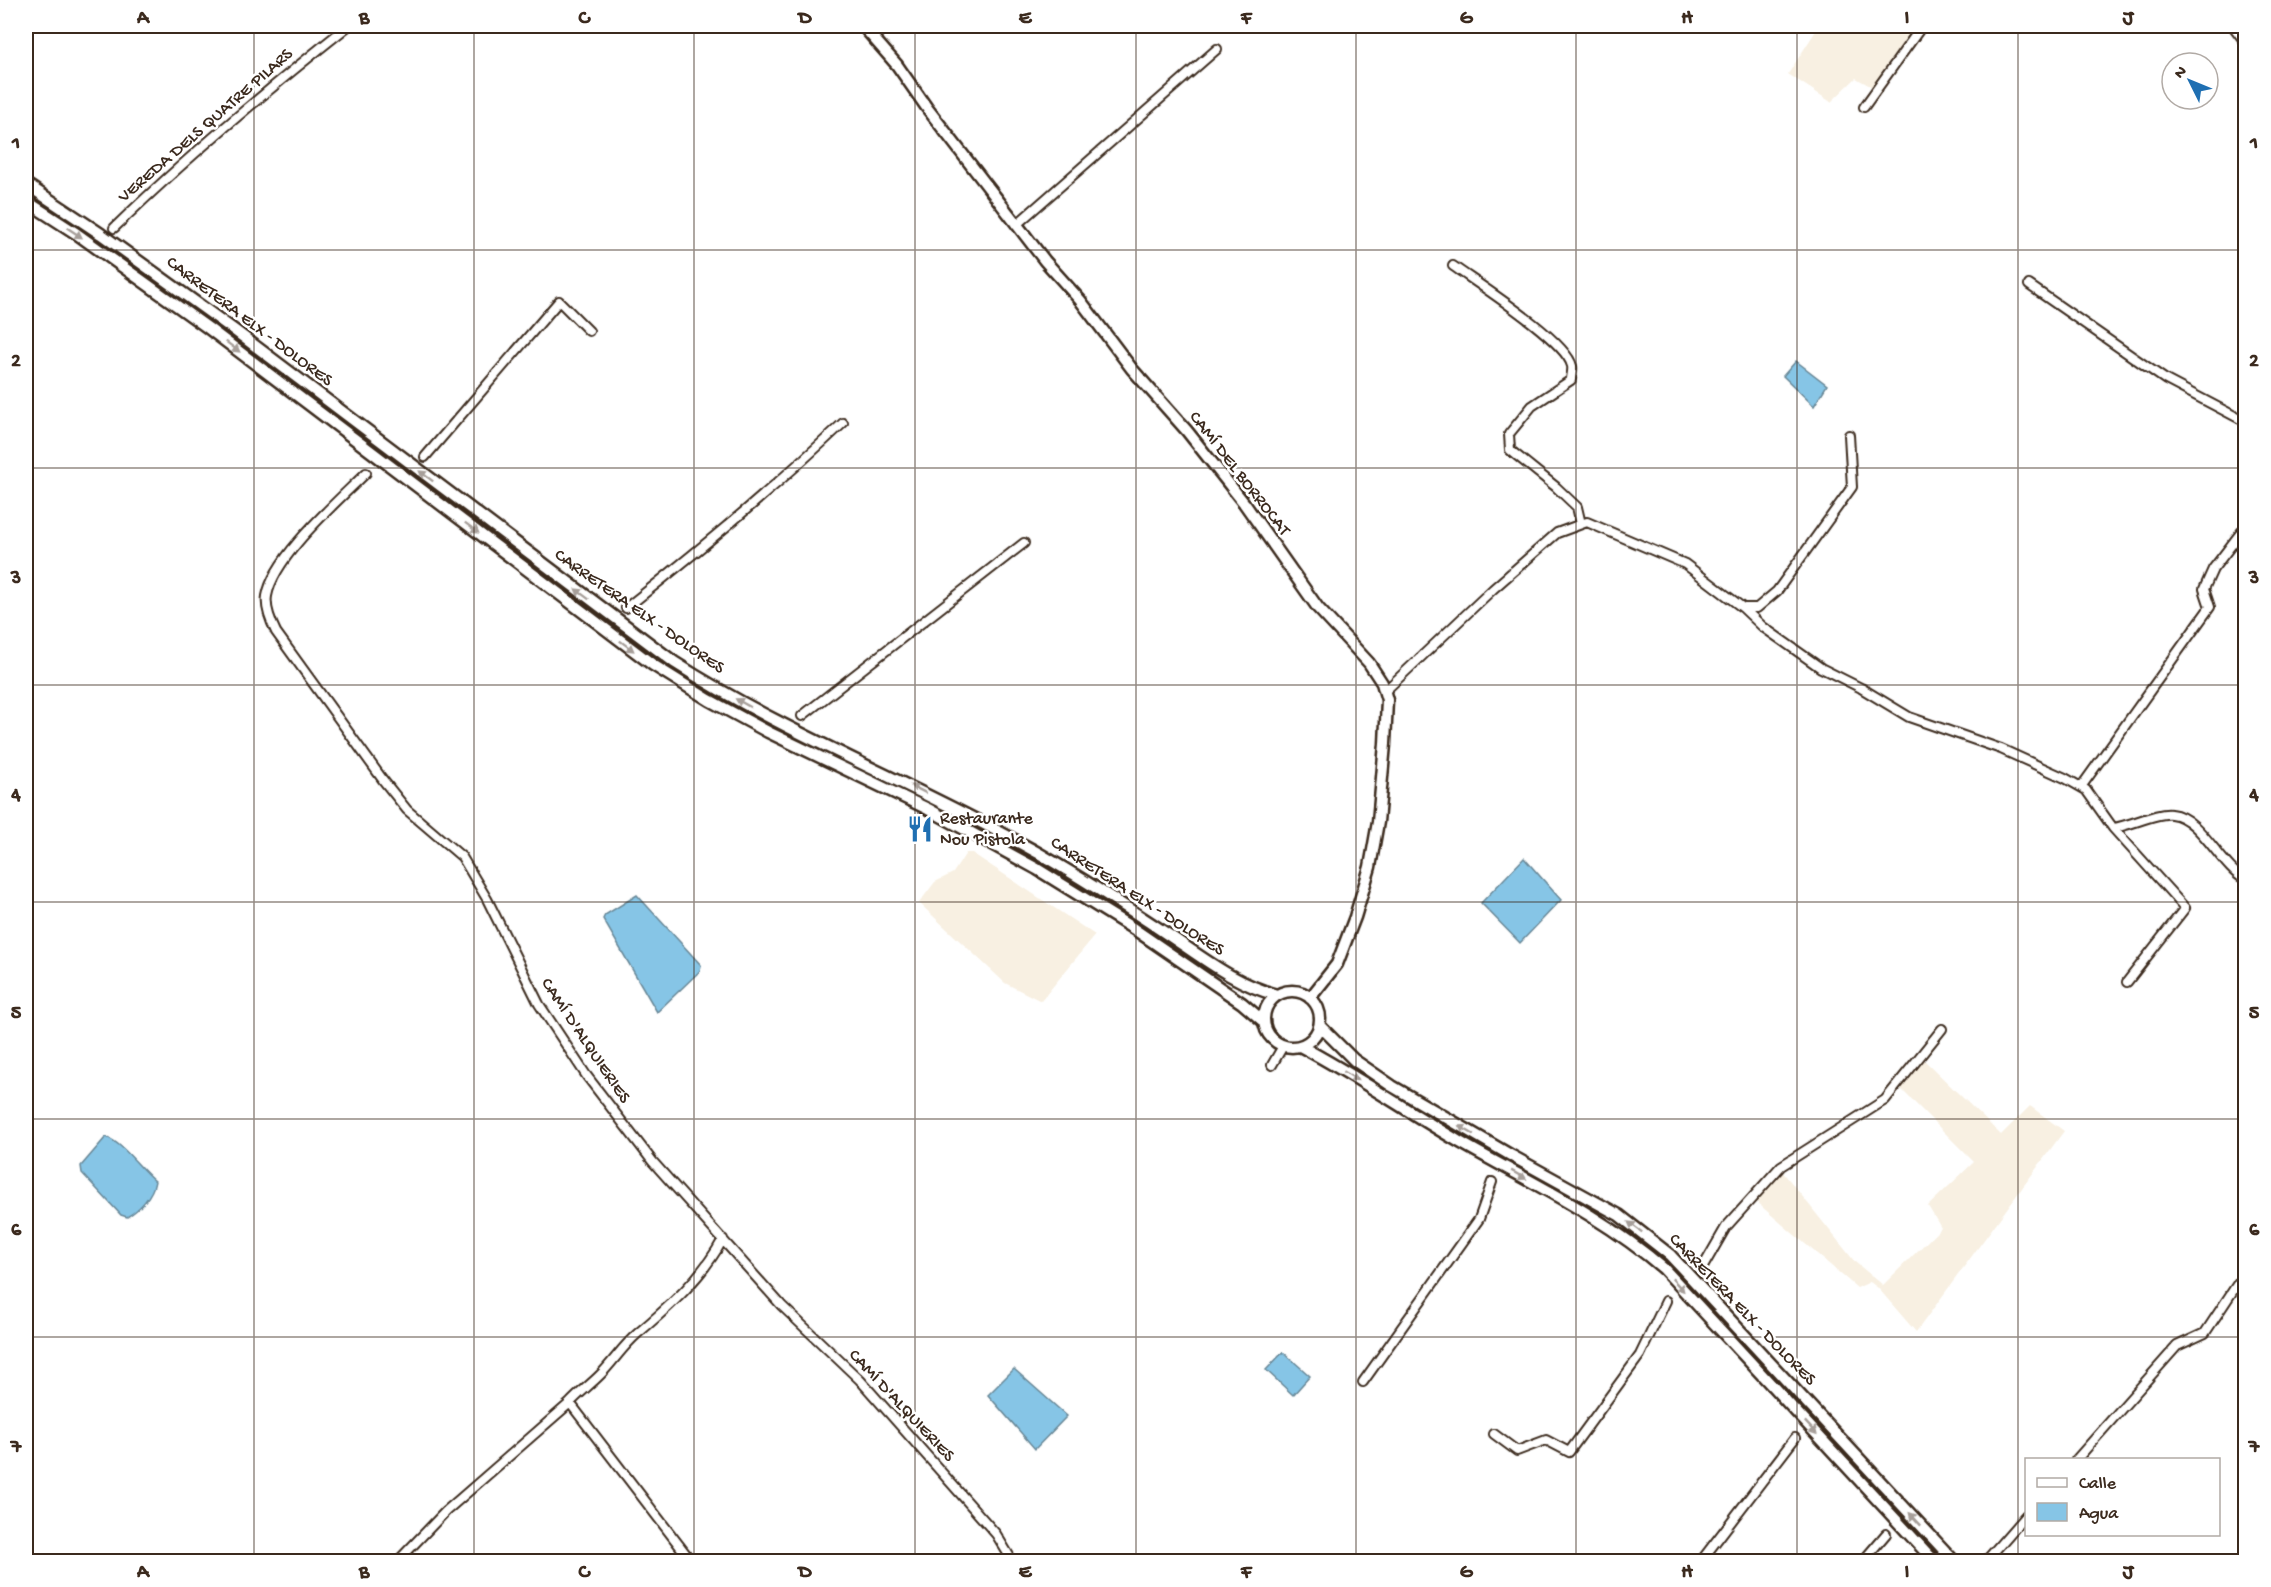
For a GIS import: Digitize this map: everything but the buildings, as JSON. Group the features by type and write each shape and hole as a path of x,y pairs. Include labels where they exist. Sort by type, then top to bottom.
{"main road":[{"name":"CAMÍ DEL BORROCAT","path":"863,26 897,65 1016,225 1080,300 1132,369 1187,431 1244,503 1318,608 1369,663 1382,683 1388,700 1378,822 1370,867 1355,917 1336,964 1310,998"},
{"name":"CARRETERA ELX - DOLORES","path":"26,184 101,234 234,330 674,662 750,707 887,774 1041,854 1230,977 1258,990 1277,995"},
{"name":"CARRETERA ELX - DOLORES","path":"26,201 77,234 208,328 653,665 709,700 768,732 928,809 1037,869 1134,929 1242,1003 1263,1021"},
{"path":"1287,991 1297,991 1310,998 1320,1013 1320,1026 1313,1038 1300,1046 1283,1046 1270,1038 1263,1021 1266,1007 1277,995 1287,991"},
{"name":"CARRETERA ELX - DOLORES","path":"1320,1026 1354,1060 1392,1086 1619,1215 1670,1256 1955,1562"},
{"name":"CARRETERA ELX - DOLORES","path":"1300,1046 1458,1142 1599,1219 1636,1245 1664,1269 1935,1562"}],"street":[{"name":"VEREDA DELS QUATRE PILARS","path":"114,228 178,166 272,86 348,26"},
{"path":"1864,107 1922,26"},
{"path":"2233,26 2246,43"},
{"path":"1016,225 1217,49"},
{"path":"1453,266 1546,334 1563,349 1572,365 1571,380 1532,406 1509,434 1510,450 1577,507 1581,524"},
{"path":"2029,285 2166,380 2246,422"},
{"path":"425,457 558,301 589,331"},
{"path":"626,608 780,482 843,423"},
{"path":"1743,608 1757,608 1777,591 1852,487 1849,435"},
{"name":"CAMÍ D'ALQUIERIES","path":"366,473 314,525 278,569 266,597 268,611 276,632 407,810 462,857 487,899 539,1004 586,1075 653,1162 782,1306 860,1380 996,1534 1013,1562"},
{"path":"1385,691 1493,589 1557,533 1587,522 1685,564 1743,608 1763,627 1821,668 1861,688 1909,717 2001,749 2086,790 2113,828 2185,908 2127,982"},
{"path":"2081,787 2210,607 2204,589 2213,569 2246,526"},
{"path":"802,716 1024,543"},
{"path":"2113,828 2169,813 2184,817 2246,880"},
{"path":"1703,1267 1726,1227 1781,1166 1885,1100 1942,1029"},
{"path":"1272,1065 1283,1046"},
{"path":"1363,1382 1479,1219 1492,1182"},
{"path":"398,1562 446,1511 570,1403 600,1375 636,1335 666,1310 698,1277 723,1239"},
{"path":"2078,1458 2177,1346 2205,1333 2246,1271"},
{"path":"1494,1434 1517,1451 1546,1440 1569,1452 1640,1355 1666,1301"},
{"path":"570,1403 692,1562"},
{"path":"1701,1561 1795,1438"},
{"path":"1985,1562 2025,1516"},
{"path":"1862,1562 1886,1534"}],"shaded area":[{"path":"1819,26 1918,26 1872,87 1856,78 1831,102 1788,74"},
{"path":"966,853 972,853 1095,935 1041,1001 1005,983 919,903 935,882 953,873"},
{"path":"1921,1057 2001,1135 2030,1106 2064,1131 1916,1332 1878,1288 1870,1282 1857,1288 1755,1201 1782,1171 1855,1262 1883,1285 1941,1228 1928,1206 1974,1162 1899,1087"}],"water":[{"path":"1796,361 1827,385 1814,406 1783,376"},
{"path":"1524,858 1561,900 1520,943 1481,903"},
{"path":"637,895 701,965 700,971 657,1012 603,919 605,915"},
{"path":"106,1137 119,1145 155,1181 145,1202 127,1217 121,1215 82,1173 81,1166"},
{"path":"1283,1352 1310,1376 1293,1395 1266,1370"},
{"path":"1014,1369 1067,1416 1035,1449 988,1395"}],"place":[{"name":"Restaurante Nou Pistola","path":"920,829"}]}
